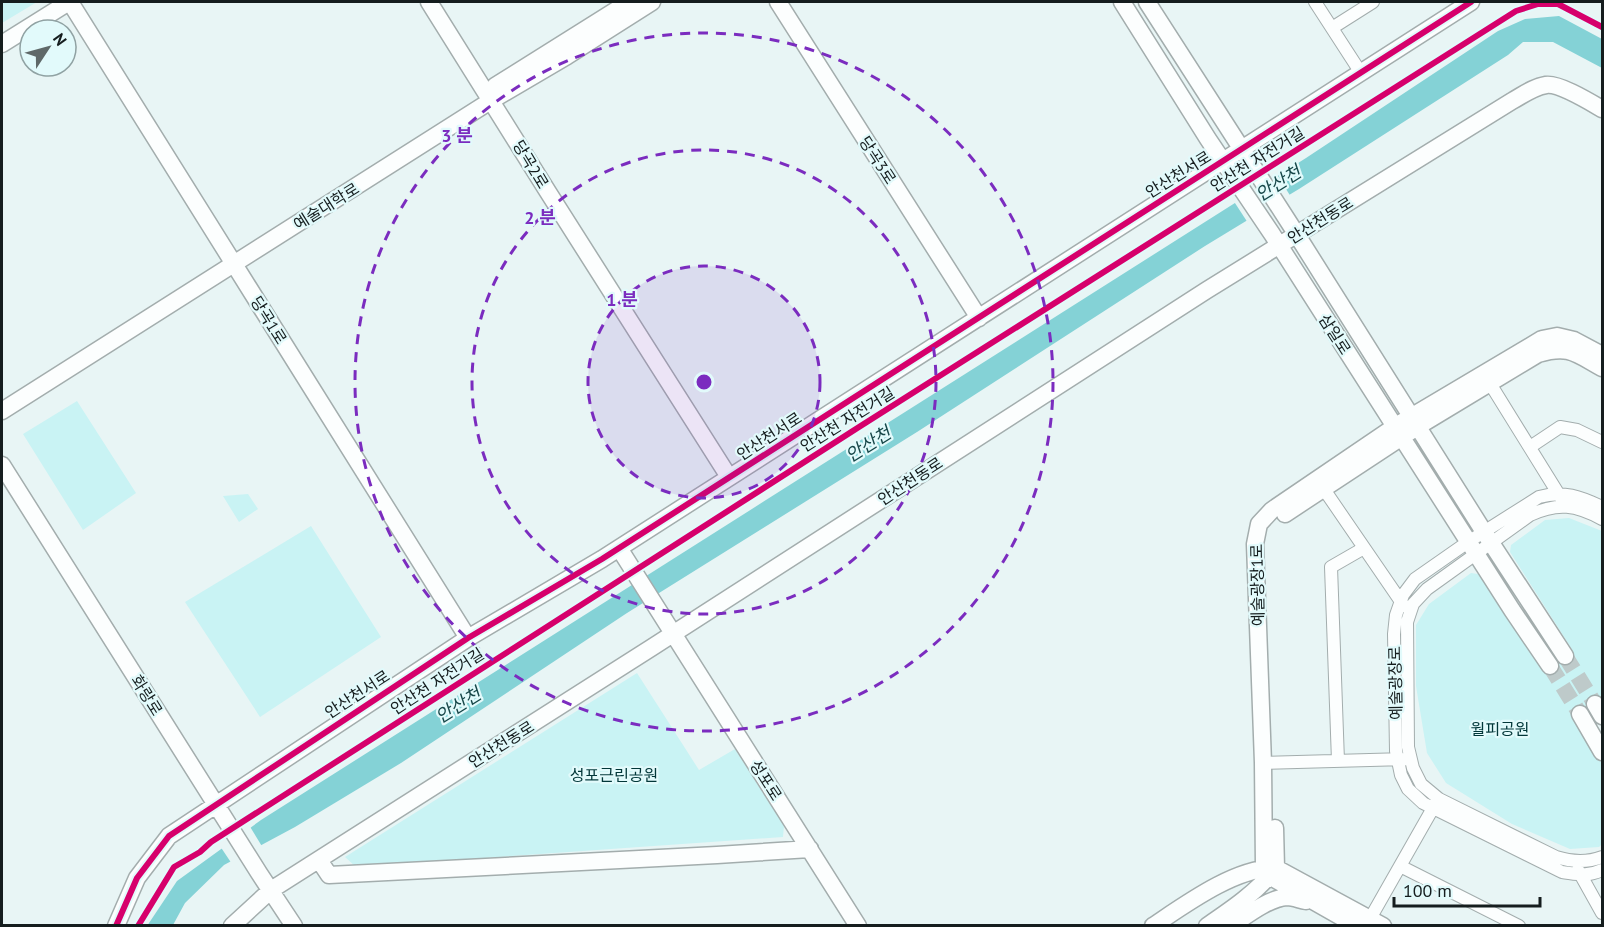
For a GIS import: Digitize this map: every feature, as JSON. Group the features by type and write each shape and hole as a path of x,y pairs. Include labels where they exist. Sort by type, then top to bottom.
{"street":[{"path":"2,44 69,2"},
{"name":"당곡1로","path":"69,2 468,638"},
{"name":"당곡2로","path":"429,2 729,477"},
{"name":"예술대학로","path":"2,411 231,260 489,96 629,2"},
{"name":"예술대학로","path":"489,96 567,56 652,2"},
{"name":"당곡3로","path":"778,2 979,318"},
{"name":"삼일로","path":"1122,2 1550,666"},
{"name":"삼일로","path":"1147,2 1565,656"},
{"path":"1315,2 1361,73"},
{"path":"1332,28 1373,2"},
{"name":"안산천서로","path":"116,926 136,878 169,836 468,638 623,555 729,477 1471,2"},
{"name":"안산천동로","path":"232,926 271,890 673,634 1293,229 1533,89 1549,84 1571,92 1602,109"},
{"name":"예술대학로","path":"2,398 231,260"},
{"name":"예술광장1로","path":"1270,871 1264,544 1268,531 1274,522 1321,484 1414,422 1487,378 1542,339 1557,336 1574,340 1602,355"},
{"name":"예술광장1로","path":"1487,378 1553,349 1569,350 1602,368"},
{"path":"1487,378 1566,506"},
{"path":"1530,447 1560,427 1577,430 1602,442"},
{"name":"화랑로","path":"2,465 294,926"},
{"path":"1321,484 1410,615"},
{"name":"예술광장로","path":"1602,507 1582,497 1551,494 1539,497 1472,548 1427,589 1413,604 1407,622 1408,747 1413,768 1421,784 1436,804 1562,872 1593,875 1602,870"},
{"name":"예술광장로","path":"1487,537 1545,508 1566,506 1589,512 1602,519"},
{"path":"1338,761 1331,567 1364,548"},
{"name":"예술광장로","path":"1472,548 1415,579 1403,595 1396,615 1394,633 1396,751 1401,775 1408,789 1423,803 1436,804 1556,857 1573,862"},
{"name":"성포로","path":"623,555 858,926"},
{"path":"1580,714 1602,752"},
{"path":"1268,763 1411,758"},
{"path":"1369,924 1436,804"},
{"path":"319,860 329,875 810,849"},
{"path":"1602,857 1593,861 1573,862 1602,913"},
{"path":"1400,866 1519,926"},
{"path":"1270,871 1323,906"},
{"path":"1207,926 1237,906 1270,871"},
{"path":"1153,926 1222,883 1270,871 1369,924"},
{"path":"1231,926 1271,902 1288,897 1323,906 1369,924"}],"green space":[{"path":"2,2 37,2 2,23"},
{"path":"77,401 136,493 83,530 23,434"},
{"path":"248,494 258,509 239,522 223,496"},
{"name":"월피공원","path":"1569,518 1602,531 1602,699 1574,718 1602,764 1602,844 1599,847 1570,849 1512,824 1446,783 1427,753 1416,686 1416,625 1429,604 1471,573 1478,574 1544,669 1573,651 1510,552 1511,545 1545,520"},
{"path":"311,526 381,637 260,717 185,602"},
{"name":"성포근린공원","path":"637,673 699,770 735,749 784,826 783,837 356,867 345,857"}],"water":[{"name":"안산천","path":"1559,16 1602,39 1602,68 1553,42 1523,42 1508,55 1299,189 1205,246 917,432 627,613 401,763 295,827 224,865 185,903 173,925 147,926 177,881 261,820 1306,158 1498,31 1525,19"}],"pier":[{"path":"1276,173 1291,197 1248,223 1233,200"},
{"path":"249,825 263,848 232,864 220,846"}],"tunnel":[{"path":"1565,656 1595,704"},
{"path":"1550,666 1580,714"}],"cycle path":[{"name":"안산천 자전거길","path":"116,926 137,878 169,836 468,638 602,559 1471,2"},
{"name":"안산천 자전거길","path":"138,926 174,867 200,852 211,842 859,427 1516,11 1538,4 1558,4 1602,27"}]}
